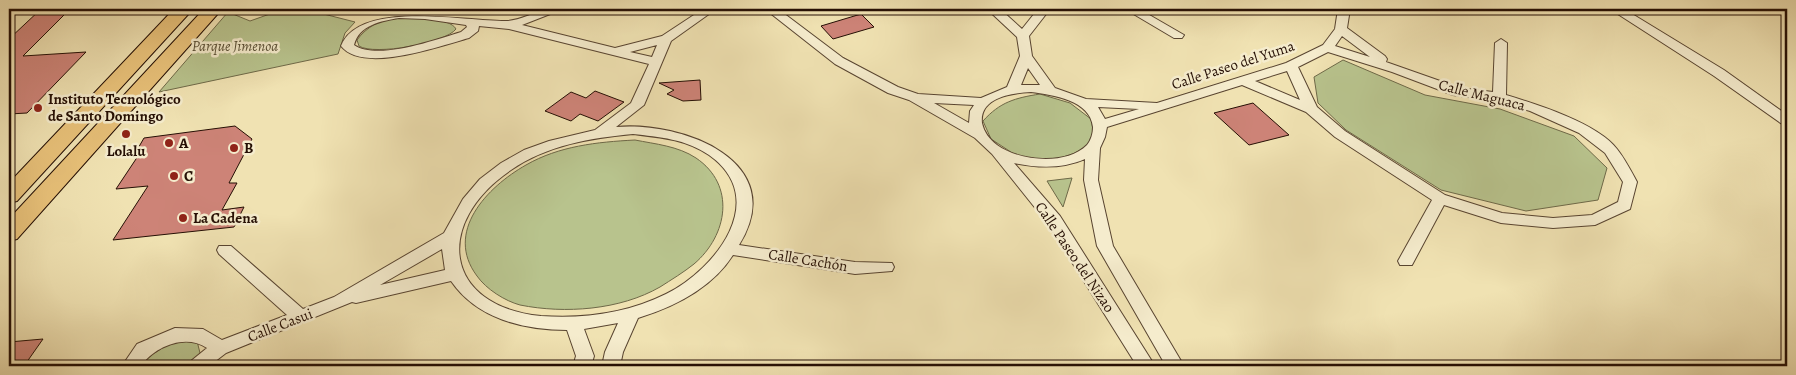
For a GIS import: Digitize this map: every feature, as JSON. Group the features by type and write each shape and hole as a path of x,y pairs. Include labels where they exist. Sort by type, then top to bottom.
{"main road":[{"path":"9,196 184,9"},
{"path":"9,233 213,9"}],"street":[{"path":"9,12 13,9"},
{"path":"557,9 509,25 409,49 373,55 351,51 348,46 350,37 361,27 387,16 426,14 470,22 509,25 656,62"},
{"path":"612,52 666,39 710,9"},
{"path":"771,9 839,62 893,90 914,97 977,134 998,152 1014,159 1059,162 1078,156 1093,148 1099,137 1100,125 1094,113 1083,103 1068,95 1050,90 1013,89 996,94 984,102 976,112 974,123 977,134"},
{"path":"993,9 1023,36 1026,56 1050,90"},
{"path":"1023,36 1044,9"},
{"path":"1131,9 1178,35"},
{"name":"Calle Paseo del Yuma","path":"1100,125 1245,82 1291,66 1327,48 1341,29 1344,9"},
{"path":"1616,9 1719,74 1787,122"},
{"path":"466,35 474,28 470,22"},
{"path":"1341,29 1368,51 1397,69"},
{"path":"601,132 637,105 666,39"},
{"path":"1499,96 1500,43"},
{"name":"Calle Maguaca","path":"1245,82 1311,109 1340,134 1440,199 1501,218 1553,223 1596,220 1625,205 1630,182 1611,150 1584,130 1535,108 1499,96 1458,92 1397,69 1327,48"},
{"path":"1013,89 1026,56"},
{"name":"Calle Maguaca","path":"1291,66 1311,109"},
{"path":"914,97 984,102"},
{"name":"Calle Paseo del Yuma","path":"1083,103 1163,106"},
{"path":"637,105 642,124 664,133 690,140 712,150 730,165 741,183 745,204 742,226 730,249 707,274 673,297 632,314 604,320 574,324 534,322 498,312 472,296 455,274 450,256 450,237 463,207 488,180 521,157 560,141 601,132 633,130 664,133"},
{"name":"Calle Paseo del Nizao","path":"1093,148 1091,180 1106,246 1175,366"},
{"name":"Calle Paseo del Nizao","path":"998,152 1054,220 1146,366"},
{"path":"1406,261 1440,199"},
{"name":"Calle Casui","path":"197,366 220,348 301,318 340,301 450,237"},
{"name":"Calle Cachón","path":"730,249 855,268 886,267"},
{"path":"225,250 301,318"},
{"name":"Calle Casui","path":"340,301 455,274"},
{"path":"611,366 614,352 632,314"},
{"path":"574,324 585,356 582,366"},
{"path":"131,366 143,349 175,335 203,336 220,348"}],"green space":[{"name":"Parque Jimenoa","path":"284,9 304,9 355,22 345,33 338,54 159,92 228,12 250,21"},
{"path":"395,17 437,20 446,22 456,29 439,39 394,49 367,49 359,46 357,40 365,31 379,22"},
{"path":"1343,60 1425,95 1500,109 1574,136 1607,168 1598,200 1526,211 1441,190 1346,130 1318,103 1314,77"},
{"path":"1040,94 1070,103 1091,119 1095,141 1075,153 1052,161 1017,156 991,139 983,121 989,115 1008,102"},
{"path":"635,140 666,146 689,154 709,169 717,182 722,196 723,210 720,225 714,239 694,264 660,287 644,295 628,301 592,308 555,309 520,305 496,294 481,281 468,260 465,243 468,227 474,212 497,185 526,165 552,153 579,146"},
{"path":"1072,178 1063,207 1047,181"},
{"path":"197,341 201,357 187,366 146,366 146,359 171,342"}],"building":[{"path":"41,9 70,9 23,56 86,52 27,113 9,114 9,39"},
{"path":"861,14 874,27 833,39 821,26"},
{"path":"700,80 701,100 683,101 667,94 674,90 659,83"},
{"path":"595,91 624,102 598,121 580,114 571,121 545,111 571,92 586,98"},
{"path":"1253,103 1289,135 1249,145 1214,113"},
{"path":"235,126 252,139 229,183 237,183 222,210 244,207 234,227 113,240 148,186 116,189 138,156 133,157 144,138"},
{"path":"43,339 24,366 9,366 9,342"}],"place":[{"name":"Instituto Tecnológico de Santo Domingo","path":"38,108"},
{"name":"Lolalu","path":"126,134"},
{"name":"A","path":"169,143"},
{"name":"B","path":"234,148"},
{"name":"C","path":"174,176"},
{"name":"La Cadena","path":"183,218"}]}
